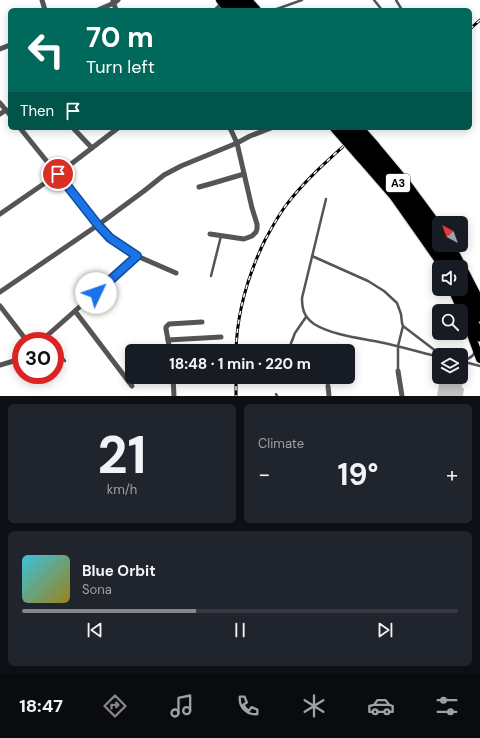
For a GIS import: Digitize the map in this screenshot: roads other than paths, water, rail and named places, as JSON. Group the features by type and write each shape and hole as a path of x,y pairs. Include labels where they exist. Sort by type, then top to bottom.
{"highway":[{"path":"238,0 245,8"},
{"path":"224,1 236,8"},
{"name":"A3","path":"344,130 368,152 410,198 432,228"},
{"name":"A3","path":"353,130 382,173 431,238 443,260"},
{"path":"468,291 480,318"},
{"path":"462,296 480,337"}],"main road":[{"path":"248,0 255,8"},
{"path":"337,130 405,181 432,218"},
{"path":"361,130 368,152 394,197 438,260"},
{"path":"455,252 480,301"},
{"path":"455,296 480,359"}],"street":[{"path":"102,8 115,1"},
{"path":"0,103 8,112"},
{"path":"0,114 6,110"},
{"path":"24,130 98,225 110,238 137,256 176,273"},
{"path":"75,130 92,148"},
{"path":"0,214 58,174 115,130"},
{"path":"210,234 244,239 252,236 257,229 237,143 231,130"},
{"path":"0,292 98,225 164,175 181,166 266,130"},
{"path":"200,187 244,174"},
{"path":"56,332 75,311 137,256"},
{"path":"0,306 20,332"},
{"path":"75,311 132,386"},
{"path":"169,344 166,326 169,324 202,322"},
{"path":"168,340 221,337"},
{"path":"0,365 12,361"},
{"path":"398,371 402,396"},
{"path":"173,384 174,396"},
{"path":"328,386 329,396"}],"lane":[{"path":"280,8 302,0"},
{"path":"374,0 380,8"},
{"path":"326,199 302,298 302,308 306,317 314,324 333,332 432,355"},
{"path":"211,276 221,236"},
{"path":"312,256 368,281 391,296 397,304 401,314 403,326 398,346 398,371"},
{"path":"291,344 295,333 306,317"},
{"path":"403,326 432,348"},
{"path":"468,358 472,356 476,348"},
{"path":"468,363 480,366"}],"railway":[{"path":"472,27 480,20"},
{"path":"236,344 244,294 253,267 274,224 284,208 302,186 362,130"},
{"path":"236,384 236,396"}]}
